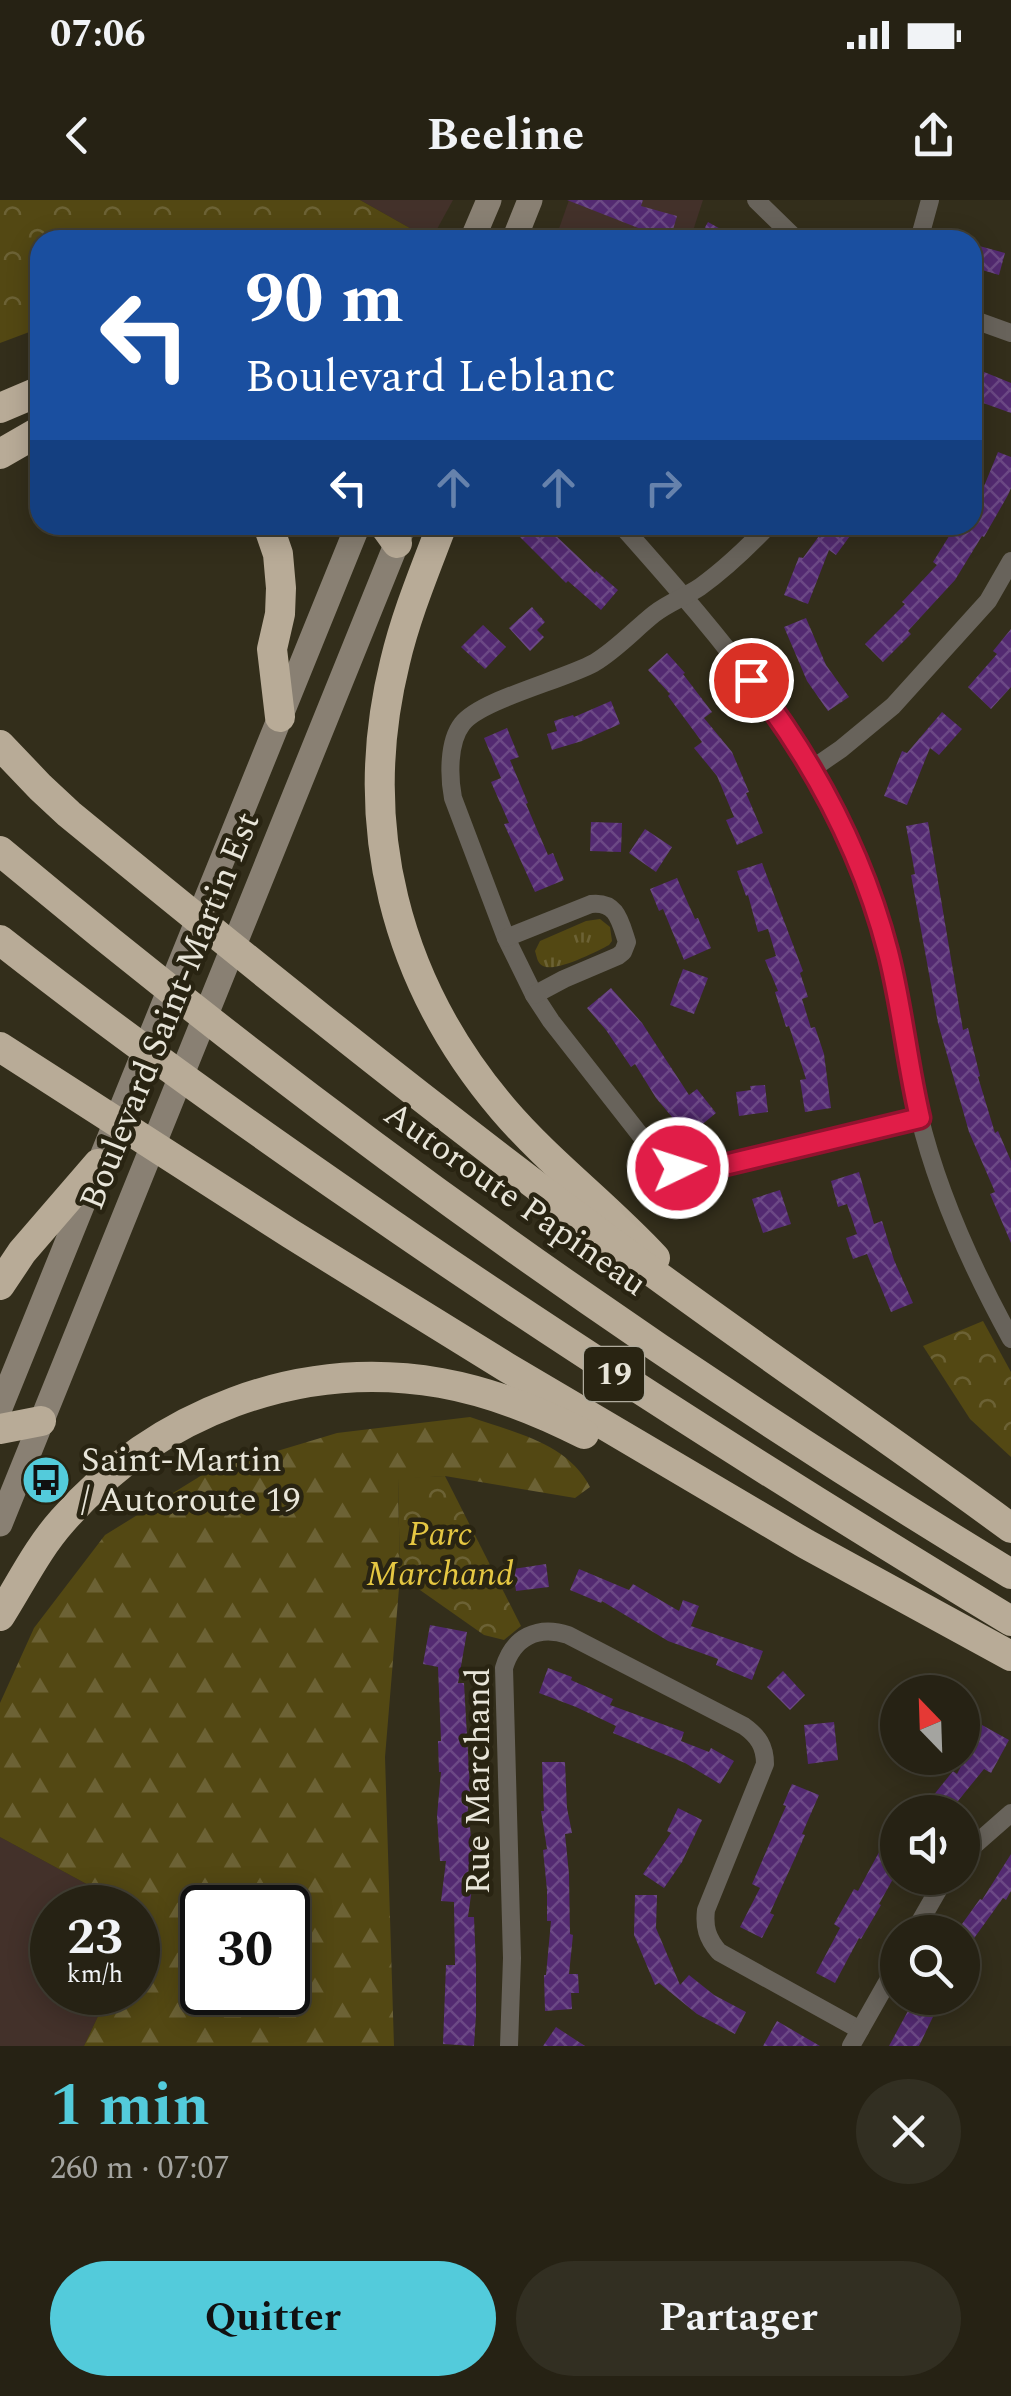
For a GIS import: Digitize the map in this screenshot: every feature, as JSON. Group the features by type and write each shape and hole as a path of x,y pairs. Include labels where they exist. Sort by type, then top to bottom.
{"highway":[{"path":"0,408 30,394"},
{"path":"0,454 30,437"},
{"path":"271,535 278,554 281,588 272,650 280,718"},
{"path":"438,535 397,653 380,752 382,836 404,940 427,996 490,1094 542,1150 627,1228 701,1308"},
{"path":"0,746 40,788 140,873 490,1151 701,1308 1011,1528"},
{"name":"Autoroute Papineau","path":"0,851 111,944 405,1169 603,1310 796,1439 1011,1574"},
{"name":"19","path":"0,941 228,1110 450,1264 630,1384 1011,1621"},
{"path":"0,1047 407,1307 806,1544 1011,1656"},
{"path":"0,1285 22,1252 98,1164"},
{"path":"0,1616 42,1546 75,1506 116,1468 188,1422 264,1392 354,1377 444,1384 513,1402 592,1438 650,1452"},
{"path":"0,1429 41,1421"}],"main road":[{"path":"476,230 489,200"},
{"path":"518,230 530,200"},
{"name":"Boulevard Saint-Martin Est","path":"0,1408 354,535"},
{"name":"Boulevard Saint-Martin Est","path":"0,1524 393,535"}],"street":[{"path":"756,200 787,230"},
{"path":"922,230 930,200"},
{"path":"982,323 1011,332"},
{"path":"630,535 768,702 812,768 842,826 889,955 920,1118 937,1176 956,1228 1011,1339"},
{"path":"758,535 716,574 654,614 593,663 482,709 460,725 451,774 454,798 506,938 534,996 659,1159 678,1168 698,1171 920,1118"},
{"path":"812,768 841,750 893,706 988,602 1011,561"},
{"path":"506,938 584,906 604,904 614,910 627,942 623,952 534,996"},
{"name":"Rue Marchand","path":"510,2046 512,1958 504,1668 518,1642 550,1630 568,1635 757,1736 765,1764 706,1910 708,1938 719,1952 855,2038"},
{"path":"980,1840 1011,1813"},
{"path":"855,2038 880,1994"}],"shaded area":[{"path":"360,200 453,200 436,230 413,230"},
{"path":"569,200 703,200 693,230 558,230"},
{"path":"0,1837 88,1885 30,1885 30,2015 99,2015 84,2046 0,2046"}],"green space":[{"path":"0,200 360,200 413,230 30,230 30,332 0,343"},
{"path":"600,919 610,927 609,945 557,967 540,963 535,951 540,941"},
{"path":"983,1321 1011,1372 1011,1457 970,1419 923,1346"},
{"path":"470,1417 554,1449 580,1472 590,1487 575,1498 445,1476 398,1479 400,1576 385,1757 394,2046 84,2046 99,2015 160,2015 160,1885 88,1885 0,1837 0,1703 34,1628 105,1535 207,1472 337,1433"},
{"name":"Parc Marchand","path":"445,1476 521,1626 504,1640 484,1635 400,1576 398,1478"}],"building":[{"path":"567,200 643,200 641,206 677,216 673,230 643,230"},
{"path":"708,222 722,230 704,230"},
{"path":"982,247 1005,253 999,275 982,270"},
{"path":"982,371 1011,383 1011,413 982,403"},
{"path":"998,452 1011,457 1011,488 984,537 955,580 883,662 865,644 937,565 933,562 950,535 982,535 982,491"},
{"path":"518,535 555,535 618,590 601,610 566,583"},
{"path":"820,535 851,535 836,555 829,550 808,604 784,595 799,557 803,558"},
{"path":"532,607 545,622 537,630 544,637 530,651 509,628"},
{"path":"806,618 826,665 849,697 828,711 807,681 784,627"},
{"path":"483,625 506,647 485,669 461,647"},
{"path":"1011,629 1011,687 991,709 968,687 997,654 993,651"},
{"path":"667,653 712,712 704,718 732,752 749,792 746,793 763,833 737,845 726,820 734,817 717,776 694,748 702,742 670,694 648,670"},
{"path":"611,701 620,724 552,750 547,734 557,731 554,721"},
{"path":"942,712 962,729 939,755 930,748 907,805 884,796 902,751 907,753"},
{"path":"507,728 519,757 510,760 526,804 548,855 553,853 564,880 535,892 504,824 509,823 491,782 501,778 484,738"},
{"path":"591,822 622,823 621,852 590,851"},
{"path":"928,822 963,1030 968,1028 995,1133 998,1131 1011,1161 1011,1243 990,1194 995,1192 969,1132 938,1023 906,826"},
{"path":"645,829 672,847 656,872 629,853"},
{"path":"762,863 803,971 800,973 808,997 802,999 824,1054 831,1108 805,1112 800,1080 806,1079 765,960 776,956 768,929 758,932 737,871"},
{"path":"677,878 711,948 684,960 663,909 659,911 650,889"},
{"path":"683,969 708,978 694,1014 670,1005"},
{"path":"611,988 642,1023 689,1095 697,1089 716,1113 688,1136 587,1008"},
{"path":"765,1085 768,1112 739,1116 736,1092"},
{"path":"859,1172 874,1224 882,1221 913,1303 891,1312 867,1254 853,1259 846,1238 857,1234 847,1204 838,1207 831,1181"},
{"path":"780,1190 791,1224 763,1233 752,1199"},
{"path":"546,1564 549,1587 516,1591 513,1569"},
{"path":"579,1569 629,1590 633,1584 679,1611 683,1600 699,1606 691,1626 763,1651 752,1680 716,1665 718,1659 668,1641 602,1601 570,1590"},
{"path":"430,1625 467,1632 458,1683 464,1683 470,1789 466,1827 470,1827 474,1873 468,1917 474,1917 474,2046 443,2044 446,1965 455,1965 454,1902 441,1901 446,1861 440,1861 437,1816 441,1772 438,1667 423,1664"},
{"path":"548,1668 613,1699 610,1705 684,1732 681,1741 709,1752 711,1748 734,1761 720,1784 685,1763 613,1733 616,1726 539,1693"},
{"path":"783,1671 805,1695 790,1710 767,1687"},
{"path":"834,1722 838,1760 808,1764 804,1725"},
{"path":"982,1725 1009,1740 991,1773 984,1769 980,1774"},
{"path":"542,1762 565,1762 572,1833 565,1834 573,1935 569,1974 578,1974 579,1993 571,1993 572,2009 545,2011 544,1975 551,1921 547,1921"},
{"path":"950,1775 979,1775 963,1795 934,1795"},
{"path":"792,1784 819,1795 762,1938 740,1927 760,1888 752,1884"},
{"path":"678,1808 702,1820 682,1862 664,1888 643,1874 671,1833 667,1831"},
{"path":"880,1850 880,1895 884,1895 881,1905 835,1983 816,1973 840,1928 834,1924 854,1889 858,1891"},
{"path":"1011,1854 1011,1891 980,1930 980,1915 968,1915"},
{"path":"635,1895 657,1895 656,1928 680,1985 689,1975 714,1995 746,2012 735,2034 697,2014 659,1983 655,1985 634,1935"},
{"path":"906,2015 934,2015 919,2046 889,2046"},
{"path":"777,2021 820,2046 763,2046"},
{"path":"556,2027 585,2046 543,2046"}],"place":[{"name":"Saint-Martin / Autoroute 19","path":"46,1480"}],"route":[{"path":"678,1168 708,1169 920,1118 889,955 868,887 830,799 786,727 751,680"}]}
